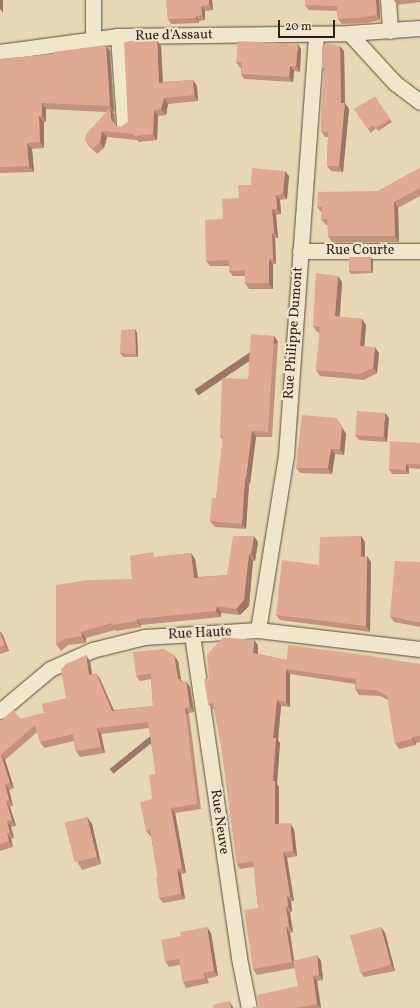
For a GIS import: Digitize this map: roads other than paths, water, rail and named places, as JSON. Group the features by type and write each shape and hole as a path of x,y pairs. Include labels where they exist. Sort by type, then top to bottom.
{"street":[{"path":"93,0 93,38"},
{"path":"388,0 390,31"},
{"name":"Rue d'Assaut","path":"0,52 93,38 118,36 316,34 390,31 420,28"},
{"path":"349,33 395,83 420,102"},
{"name":"Rue Philippe Dumont","path":"258,630 286,454 316,34"},
{"path":"118,36 124,124"},
{"name":"Rue Courte","path":"300,251 420,251"},
{"name":"Rue Haute","path":"0,711 50,669 92,650 144,636 192,635 258,630 420,649"},
{"name":"Rue Neuve","path":"192,635 239,958 249,1008"}]}
